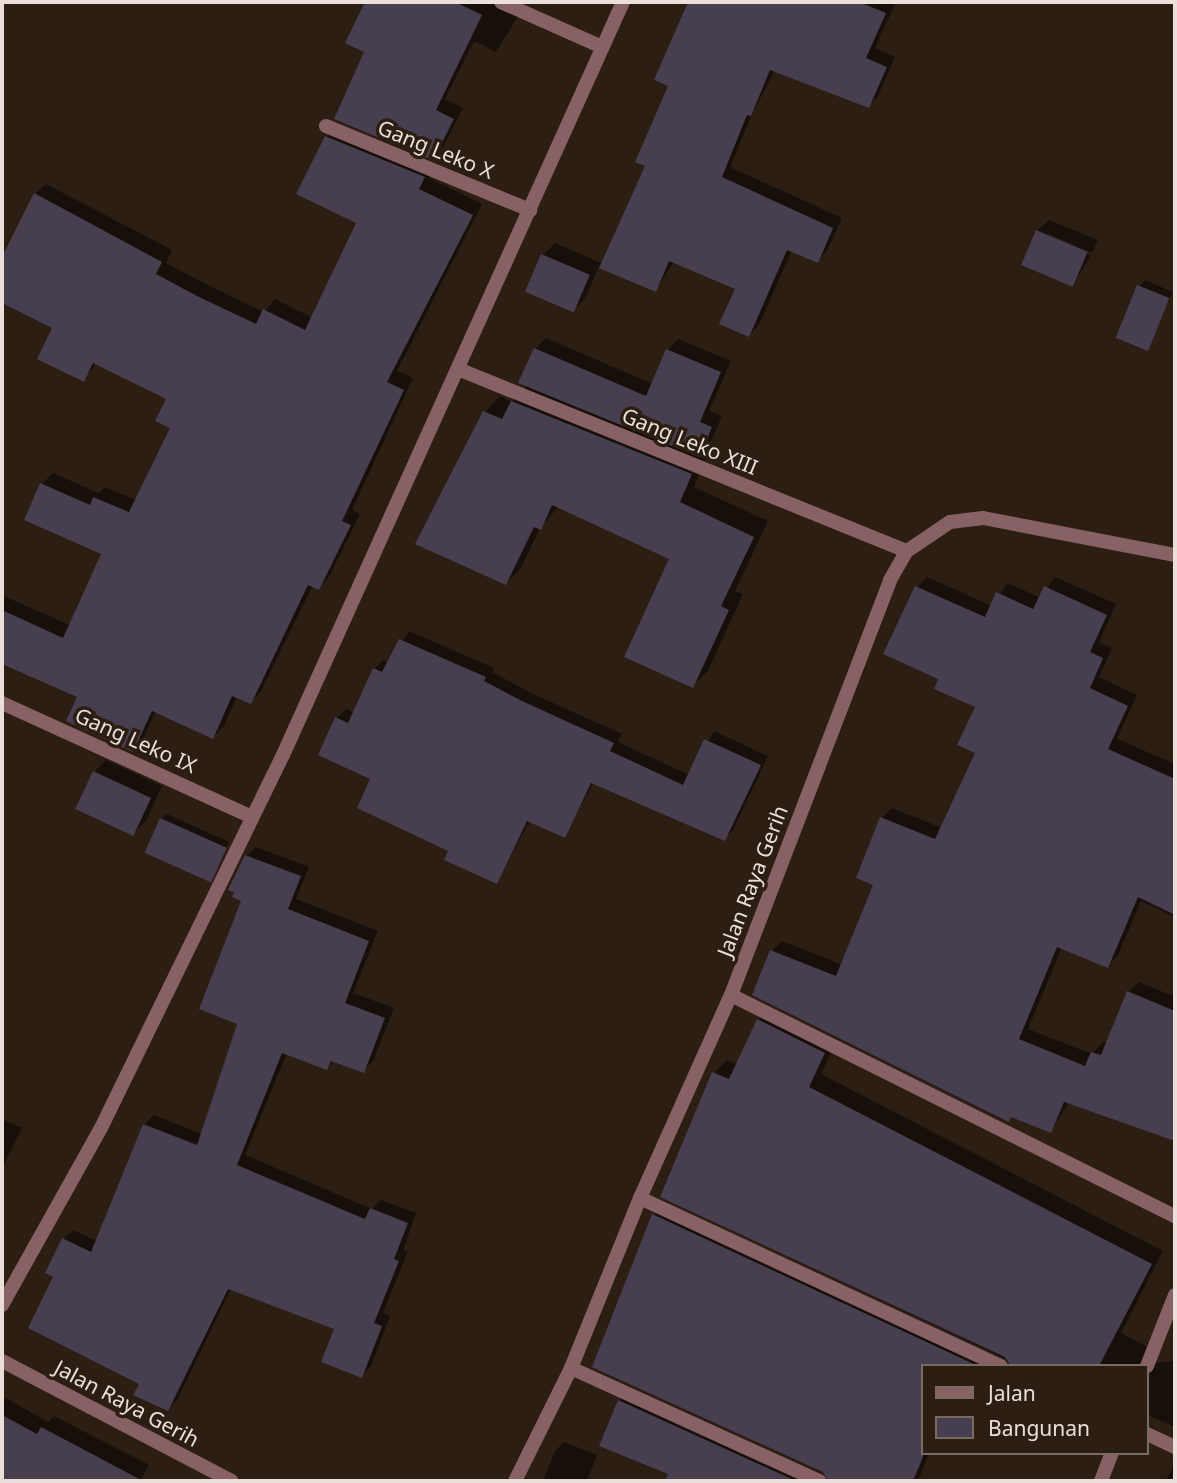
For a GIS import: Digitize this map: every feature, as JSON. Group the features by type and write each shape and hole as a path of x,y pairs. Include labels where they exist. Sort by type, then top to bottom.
{"street":[{"path":"501,2 602,47"},
{"path":"2,1305 101,1128 252,817 624,2"},
{"name":"Gang Leko X","path":"326,127 530,210"},
{"name":"Gang Leko XIII","path":"458,369 907,551"},
{"name":"Jalan Raya Gerih","path":"515,1481 571,1368 640,1198 732,995 890,580 907,551 950,522 983,518 1175,555"},
{"name":"Gang Leko IX","path":"2,704 252,817"},
{"path":"732,995 1175,1216"},
{"path":"640,1198 997,1364"},
{"path":"1148,1364 1175,1295"},
{"name":"Jalan Raya Gerih","path":"2,1361 232,1481"},
{"path":"571,1368 819,1481"},
{"path":"1149,1435 1175,1447"},
{"path":"1101,1481 1111,1455"}],"building":[{"path":"365,2 455,2 482,15 436,110 454,119 433,160 334,119 364,52 345,43"},
{"path":"688,2 859,2 886,13 866,58 887,67 869,108 770,70 751,116 747,115 722,177 833,228 818,263 787,250 749,337 719,324 735,289 669,261 656,292 599,268 645,166 635,162 668,86 654,80"},
{"path":"325,136 425,177 419,189 473,215 387,382 404,390 342,521 351,525 319,590 308,585 251,704 232,696 213,739 152,711 133,752 66,721 77,697 2,664 2,610 63,638 101,554 24,520 40,483 90,505 93,497 129,512 170,428 155,421 166,399 93,363 84,382 37,359 52,328 2,303 2,257 34,193 162,262 156,274 197,296 256,324 263,309 305,330 356,223 296,194"},
{"path":"1036,230 1088,252 1073,287 1021,265"},
{"path":"541,254 590,275 574,312 525,292"},
{"path":"1137,285 1169,298 1148,351 1116,338"},
{"path":"534,348 646,396 666,349 721,372 700,422 712,427 699,457 518,383"},
{"path":"511,401 692,474 680,502 754,537 721,606 729,610 693,688 624,657 669,559 552,505 541,530 534,527 506,585 415,544 483,411 502,419"},
{"path":"915,586 985,617 996,592 1033,609 1044,586 1107,615 1090,652 1103,658 1090,688 1128,706 1108,749 1175,779 1175,915 1138,897 1108,968 1057,947 1019,1039 1085,1066 1091,1052 1101,1055 1127,991 1175,1011 1175,1141 1064,1102 1051,1133 1011,1117 1009,1122 752,995 770,950 836,976 873,885 856,878 880,817 935,839 975,753 957,745 975,707 934,689 938,679 883,654"},
{"path":"399,639 486,677 484,681 522,701 614,743 610,751 683,785 704,739 761,765 725,841 591,783 565,838 527,821 497,884 444,860 448,851 357,808 370,779 318,755 335,717 348,723 373,668 382,672"},
{"path":"93,771 151,798 133,836 75,809"},
{"path":"160,818 227,848 211,882 145,853"},
{"path":"245,855 301,876 288,909 369,941 345,1003 385,1018 364,1073 331,1061 327,1070 282,1053 237,1165 365,1219 370,1208 408,1223 394,1259 399,1261 374,1323 382,1326 362,1378 321,1362 334,1329 228,1289 168,1411 133,1395 139,1384 28,1328 53,1277 45,1273 62,1238 91,1252 143,1124 197,1145 237,1024 199,1009 241,901 232,897 234,892 228,890"},
{"path":"757,1019 825,1053 809,1087 1152,1264 1100,1364 1010,1364 1005,1357 660,1197 712,1072 729,1079"},
{"path":"652,1214 974,1364 922,1364 923,1457 913,1481 828,1481 823,1472 592,1367"},
{"path":"618,1400 796,1481 665,1481 668,1474 599,1446"},
{"path":"2,1415 37,1434 41,1427 143,1481 2,1481"}]}
